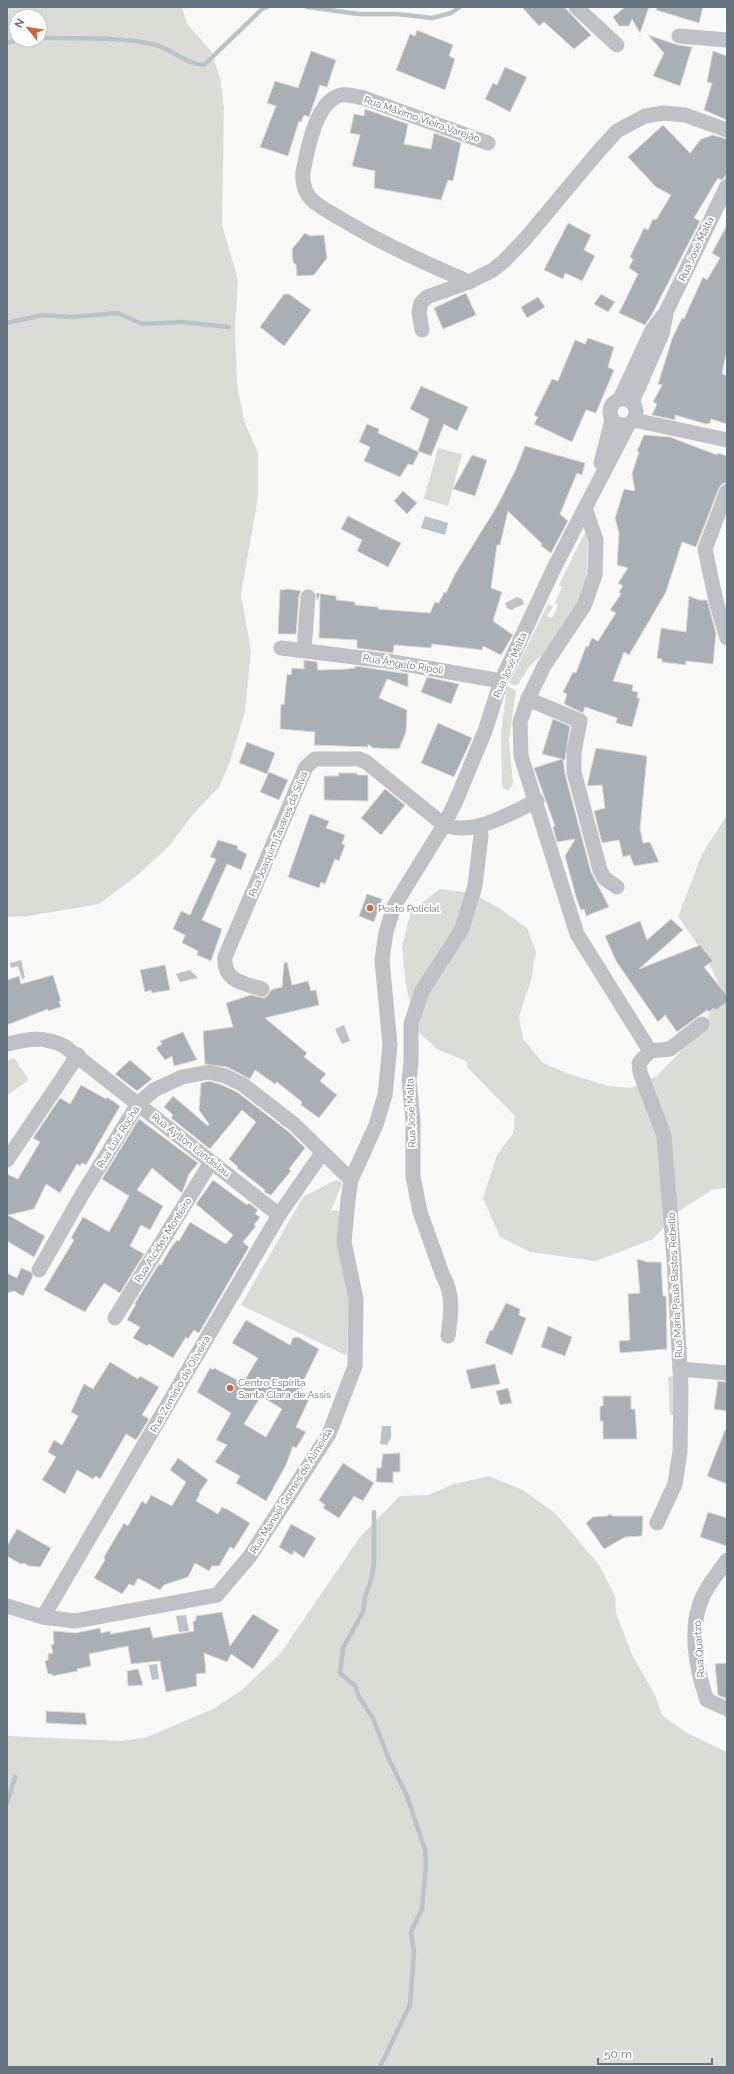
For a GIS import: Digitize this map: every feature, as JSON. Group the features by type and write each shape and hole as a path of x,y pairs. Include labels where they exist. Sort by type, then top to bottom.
{"street":[{"path":"576,7 617,45"},
{"path":"679,36 727,40"},
{"name":"Rua Mãximo Vieira Varejão","path":"469,282 405,254 357,228 312,200 305,191 302,182 303,172 318,116 334,97 344,95 364,98 488,143"},
{"path":"422,330 419,312 427,297 469,282 493,270 504,261 526,238 596,153 617,131 644,116 664,113 685,115 727,130"},
{"name":"Rua José Malta","path":"626,400 662,334 666,312 727,186"},
{"path":"631,422 636,411 626,400 614,403 610,409 612,420 619,425 631,422 727,440"},
{"name":"Rua José Malta","path":"594,490 612,420"},
{"name":"Rua José Malta","path":"351,1180 376,1125 385,1095 390,1044 382,960 386,932 394,906 444,825 464,783 482,739 501,681 554,568 631,422"},
{"path":"727,491 705,549 716,601 727,638"},
{"path":"585,508 596,540 595,575 584,606 544,666 528,699 520,722 521,756 577,934 650,1051 670,1049 702,1024"},
{"path":"304,650 308,597"},
{"name":"Rua Ângelo Ripoli","path":"281,648 387,661 501,681"},
{"path":"528,699 580,721 574,752 574,772 577,789 600,870 604,878 617,887"},
{"name":"Rua Joaquim Tavares da Silva","path":"262,989 232,978 226,972 224,966 225,957 303,774 310,762 315,759 359,759 366,762 444,825"},
{"path":"444,825 455,829 479,827 536,801"},
{"name":"Rua José Malta","path":"448,1336 451,1314 448,1286 440,1270 420,1212 413,1176 413,1120 409,1080 411,1062 411,1024 422,991 462,929 475,886 481,835 479,827"},
{"name":"Rua Aylton Landislau","path":"7,1044 34,1038 50,1039 64,1046 78,1055 279,1215"},
{"name":"Rua Maria Paula Bastos Rebello","path":"650,1051 639,1063 642,1079 664,1136 674,1259 682,1420 680,1452 675,1484 657,1523"},
{"path":"7,1160 78,1055"},
{"name":"Rua Luiz Rocha","path":"39,1270 83,1193 138,1104 154,1090 182,1077 209,1072 226,1076 242,1084 295,1125 351,1180"},
{"name":"Rua Zeminio de Oliveira","path":"43,1617 279,1215 322,1153"},
{"name":"Rua Alcides Monteiro","path":"115,1318 211,1162"},
{"name":"Rua Manoel Gomes de Almeida","path":"7,1606 43,1617 75,1621 217,1595 250,1556 330,1434 354,1366 356,1299 344,1242 351,1180"},
{"path":"680,1369 727,1373"},
{"name":"Rua Quartzo","path":"727,1560 703,1596 696,1615 695,1633 698,1674 707,1700 727,1709"}],"shaded area":[{"path":"7,7 182,7 187,24 211,51 221,82 224,109 222,225 238,280 235,328 237,384 244,421 258,453 258,497 241,594 251,651 245,711 230,762 219,787 194,813 170,845 139,874 99,904 29,916 7,917"},
{"path":"438,448 462,454 448,506 424,499"},
{"path":"425,516 448,523 445,535 421,528"},
{"path":"586,530 588,537 586,590 544,653 529,667 517,686 509,683 548,604 553,607 547,616 552,618 558,605 555,603 562,587 559,585"},
{"path":"517,597 522,599 524,604 511,610 507,608 505,603"},
{"path":"507,686 516,690 509,740 513,784 508,791 503,788 502,782 501,733"},
{"path":"727,815 727,1188 712,1190 679,1211 653,1239 596,1261 530,1252 500,1237 483,1198 497,1155 513,1134 515,1116 468,1068 466,1061 437,1049 416,1030 406,985 402,947 411,911 440,889 472,893 499,908 527,928 536,952 531,980 519,1016 523,1039 543,1063 569,1074 608,1086 631,1088 657,1076 702,1029 721,990 702,952 678,917 702,854"},
{"path":"21,960 25,978 22,979 18,966 11,968 10,963"},
{"path":"190,970 198,978 180,982 176,974"},
{"path":"344,1025 350,1041 342,1044 335,1029"},
{"path":"14,1058 29,1080 7,1095 7,1061"},
{"path":"335,1180 340,1181 342,1184 331,1211 337,1210 339,1212 349,1292 347,1356 241,1305 303,1197"},
{"path":"674,1376 676,1415 670,1415 668,1377"},
{"path":"382,1426 391,1426 391,1437 387,1445 380,1444"},
{"path":"489,1476 523,1490 556,1514 599,1565 615,1596 616,1613 632,1655 655,1695 662,1715 687,1733 727,1752 727,2067 7,2067 7,1736 122,1741 147,1737 213,1709 243,1689 280,1654 360,1537 400,1496 428,1495 454,1484"},
{"path":"186,1615 189,1631 179,1632 176,1616"},
{"path":"157,1664 159,1679 152,1680 149,1665"}],"building":[{"path":"522,7 564,7 591,35 574,49 544,22 539,26"},
{"path":"625,7 649,7 640,33 632,19 629,26 619,26 613,17"},
{"path":"657,7 703,7 699,23 656,10"},
{"path":"417,30 453,45 449,56 455,59 445,90 396,70 410,34 415,36"},
{"path":"648,35 678,45 692,47 680,86 653,76 664,53"},
{"path":"311,51 336,60 327,87 320,85 309,117 304,115 301,122 299,121 288,156 260,147 276,106 267,103 275,81 298,88"},
{"path":"713,51 727,56 727,120 704,110 712,83 707,82"},
{"path":"505,67 527,77 510,112 485,99 493,83 497,85"},
{"path":"365,109 408,124 404,144 431,149 434,133 461,143 453,181 448,180 441,200 374,188 375,171 352,166 360,135 350,133 354,114 364,116"},
{"path":"663,125 690,153 701,139 713,135 727,139 727,173 721,180 718,178 694,218 700,221 645,325 619,313 638,274 629,268 633,259 630,257 644,228 648,230 653,219 656,220 671,195 656,187 628,157"},
{"path":"568,223 591,235 584,250 595,256 582,281 565,273 563,279 544,270"},
{"path":"727,225 727,349 722,374 727,376 727,424 711,419 710,423 706,424 675,415 675,420 652,415 657,404 653,402 662,385 658,384 672,339 682,318 684,319 703,277 707,280 720,258 712,253"},
{"path":"305,233 310,236 324,235 327,258 314,275 297,276 296,265 293,262 292,249"},
{"path":"466,293 476,315 443,329 434,308"},
{"path":"284,294 289,294 311,310 284,346 260,327"},
{"path":"601,294 615,302 608,312 594,304"},
{"path":"538,297 545,307 527,318 521,307"},
{"path":"588,338 614,347 608,367 614,370 596,413 586,410 572,442 534,424 538,417 534,415 552,379 558,381 575,340 585,344"},
{"path":"421,386 468,407 457,431 444,424 431,456 418,451 429,419 410,409"},
{"path":"367,424 379,429 378,433 419,452 413,465 408,464 400,477 364,461 370,447 359,442"},
{"path":"644,435 670,437 717,455 718,453 727,456 727,482 722,484 719,488 696,547 682,542 666,592 629,655 624,652 613,681 633,685 632,691 638,692 637,698 640,698 632,727 616,723 617,718 594,710 585,707 583,713 564,704 567,694 563,692 573,672 576,673 586,646 588,647 592,638 598,641 616,613 610,610 621,594 619,592 623,586 618,583 628,568 617,565 619,533 615,518 624,489 635,491 632,474 639,452 637,451"},
{"path":"525,446 585,463 582,475 577,473 560,514 568,521 551,553 541,546 542,544 508,511 500,545 497,545 491,588 502,592 493,621 513,635 501,655 483,646 482,650 432,644 431,648 394,645 393,653 357,648 357,640 319,638 320,594 317,600 316,593 336,596 336,600 355,602 355,605 378,607 378,609 430,613 435,602 439,603 444,592 446,593 455,574 496,508 516,469"},
{"path":"472,455 487,460 475,496 453,489"},
{"path":"403,491 417,503 407,514 394,501"},
{"path":"348,516 401,543 388,567 357,551 362,540 341,529"},
{"path":"288,589 301,591 299,596 296,634 278,634 280,590"},
{"path":"689,596 699,600 707,600 716,633 713,664 686,661 686,665 662,662 662,659 657,658 661,628 686,632"},
{"path":"304,660 317,662 318,670 348,669 355,668 356,666 408,674 408,687 387,679 379,698 407,710 406,732 399,749 373,748 368,744 368,747 314,745 315,732 280,729 281,704 284,705 287,674 291,675 292,668 304,669"},
{"path":"427,677 459,684 451,704 421,692"},
{"path":"553,719 570,726 565,760 563,760 565,774 591,872 609,907 586,916 584,909 581,910 576,897 565,856 575,839 557,842 553,827 555,826 534,768 562,759 542,754"},
{"path":"438,723 472,738 454,777 421,763"},
{"path":"247,742 275,753 267,774 239,763"},
{"path":"596,748 647,756 640,829 643,843 650,842 659,862 634,866 630,855 623,857 619,840 602,843 594,811 605,808 602,785 587,786"},
{"path":"269,772 288,780 279,800 260,792"},
{"path":"338,773 357,773 357,775 368,775 368,801 324,800 324,776 339,776"},
{"path":"385,789 405,805 381,835 361,818"},
{"path":"310,814 329,821 326,828 345,835 342,844 345,845 339,861 335,859 325,884 321,882 319,888 288,877"},
{"path":"218,840 238,846 237,849 247,854 241,870 227,864 202,920 222,929 211,961 197,955 198,951 182,943 185,935 173,929 181,911 190,915 216,859 210,857"},
{"name":"Posto Policial","path":"367,894 382,899 374,922 359,916"},
{"path":"671,919 683,930 639,969 700,945 713,961 704,967 727,996 727,1002 716,1010 713,1008 709,1012 707,1010 677,1032 665,1015 658,1022 616,961 605,936 640,921 647,940"},
{"path":"287,962 292,985 308,981 311,991 316,990 319,1005 265,1018 307,1053 304,1057 326,1074 320,1081 337,1095 319,1118 301,1105 302,1102 277,1082 275,1084 255,1070 250,1079 227,1067 205,1064 203,1031 233,1027 226,1003 251,995 264,998 271,990 282,987 284,963"},
{"path":"165,965 170,990 152,993 151,990 145,992 140,970"},
{"path":"53,975 61,1001 59,1001 61,1007 48,1011 48,1009 7,1025 7,980 19,976 21,984"},
{"path":"183,1032 197,1060 174,1066 172,1056 165,1060 156,1048 162,1044 160,1041"},
{"path":"130,1060 152,1079 137,1091 115,1074"},
{"path":"209,1081 237,1092 289,1132 305,1148 289,1169 291,1171 271,1195 264,1192 265,1190 237,1168 238,1167 229,1159 256,1122 242,1110 210,1149 171,1118 173,1115 164,1107 173,1096 208,1126 209,1124 199,1110 201,1083"},
{"path":"81,1085 106,1099 107,1097 120,1106 86,1165 82,1163 80,1166 77,1164 60,1193 46,1184 34,1209 8,1215 45,1236 34,1257 7,1241 7,1174 18,1179 40,1142 33,1138 60,1098 70,1104"},
{"path":"139,1119 198,1163 189,1174 182,1193 152,1168 137,1190 163,1206 150,1230 141,1225 130,1246 144,1254 120,1293 104,1283 85,1312 44,1290 74,1240 71,1238 83,1217 109,1232 121,1211 129,1196 102,1179"},
{"path":"213,1180 247,1205 249,1203 258,1210 255,1214 260,1217 254,1225 256,1226 243,1242 249,1247 199,1333 194,1330 188,1339 186,1337 173,1358 149,1344 147,1346 133,1338 140,1327 127,1320 136,1304 135,1303 159,1264 161,1265 177,1240 179,1241 190,1222 226,1244 233,1235 196,1204"},
{"path":"637,1259 647,1262 661,1262 663,1296 666,1296 667,1349 620,1353 619,1341 630,1340 628,1294 640,1293"},
{"path":"21,1268 31,1272 33,1276 23,1296 14,1291 7,1293 7,1273 17,1278"},
{"path":"506,1303 520,1309 519,1315 526,1318 512,1355 485,1343 490,1330 492,1331"},
{"path":"246,1320 290,1345 293,1338 298,1337 319,1349 299,1390 311,1395 296,1427 306,1432 296,1448 293,1446 286,1465 266,1501 236,1483 240,1476 215,1462 227,1445 216,1440 231,1413 197,1392 210,1368 213,1370 214,1368 243,1383 258,1358 232,1343","holes":["261,1396 282,1409 266,1437 244,1424"]},
{"path":"548,1326 572,1337 565,1356 541,1347"},
{"path":"110,1362 138,1379 140,1376 159,1387 142,1415 149,1419 136,1440 126,1434 100,1479 96,1476 93,1479 77,1470 65,1494 42,1480 56,1457 48,1452 54,1440 62,1445 78,1416 71,1412 84,1384 93,1389"},
{"path":"495,1364 500,1384 471,1389 466,1370"},
{"path":"718,1381 727,1382 727,1411 714,1409"},
{"path":"508,1388 512,1403 500,1405 496,1391"},
{"path":"603,1396 631,1396 631,1409 635,1409 637,1439 603,1439 603,1421 600,1421 600,1406 603,1406"},
{"path":"725,1430 727,1430 727,1484 707,1476"},
{"path":"400,1453 400,1472 393,1472 393,1483 376,1482 377,1468 381,1468 383,1454"},
{"path":"178,1458 208,1480 199,1493 200,1494 196,1501 218,1514 222,1507 225,1508 250,1523 234,1549 230,1547 219,1566 212,1566 209,1571 195,1563 188,1577 164,1585 160,1590 138,1578 134,1586 129,1584 122,1594 94,1578 105,1560 104,1557 124,1523 128,1526 142,1501 146,1504 151,1495 172,1506 186,1482 170,1470"},
{"path":"343,1463 374,1483 363,1501 354,1496 339,1518 323,1508 325,1505 319,1500"},
{"path":"708,1512 727,1518 727,1546 700,1537"},
{"path":"610,1514 612,1516 643,1516 642,1536 625,1537 604,1549 586,1523 593,1517 607,1516"},
{"path":"291,1524 316,1538 304,1558 294,1551 292,1555 279,1547"},
{"path":"17,1529 51,1548 40,1567 29,1566 24,1563 21,1564 7,1556 7,1546"},
{"path":"222,1612 230,1646 253,1614 279,1630 253,1669 231,1654 227,1662 204,1653 206,1673 196,1674 197,1686 166,1692 160,1661 131,1664 128,1646 89,1654 91,1666 77,1669 78,1671 52,1676 52,1674 48,1674 45,1661 48,1660 48,1654 53,1653 51,1645 54,1644 53,1631 76,1633 100,1628 101,1633 110,1631 111,1634 150,1627 153,1638 194,1631 193,1622 196,1620 196,1616"},
{"path":"727,1663 727,1699 718,1695 715,1664"},
{"path":"138,1669 143,1685 128,1686 127,1671"},
{"path":"46,1711 85,1713 87,1725 46,1723"}],"waterway":[{"path":"48,38 99,38 143,42 162,47 185,60 204,65 262,9 267,7"},
{"path":"307,7 359,14 397,14 432,18 451,13 460,7"},
{"path":"7,323 42,315 71,317 118,313 142,324 182,322 229,327"},
{"path":"374,1512 374,1563 371,1580 365,1597 363,1612 343,1648 340,1673 355,1686 359,1697 373,1718 388,1757 407,1796 425,1850 426,1864 422,1909 411,1932 414,1952 410,2005 380,2067"},
{"path":"7,1803 15,1777"}],"place":[{"name":"Posto Policial","path":"370,908"},
{"name":"Centro Espírita Santa Clara de Assis","path":"230,1388"}]}
